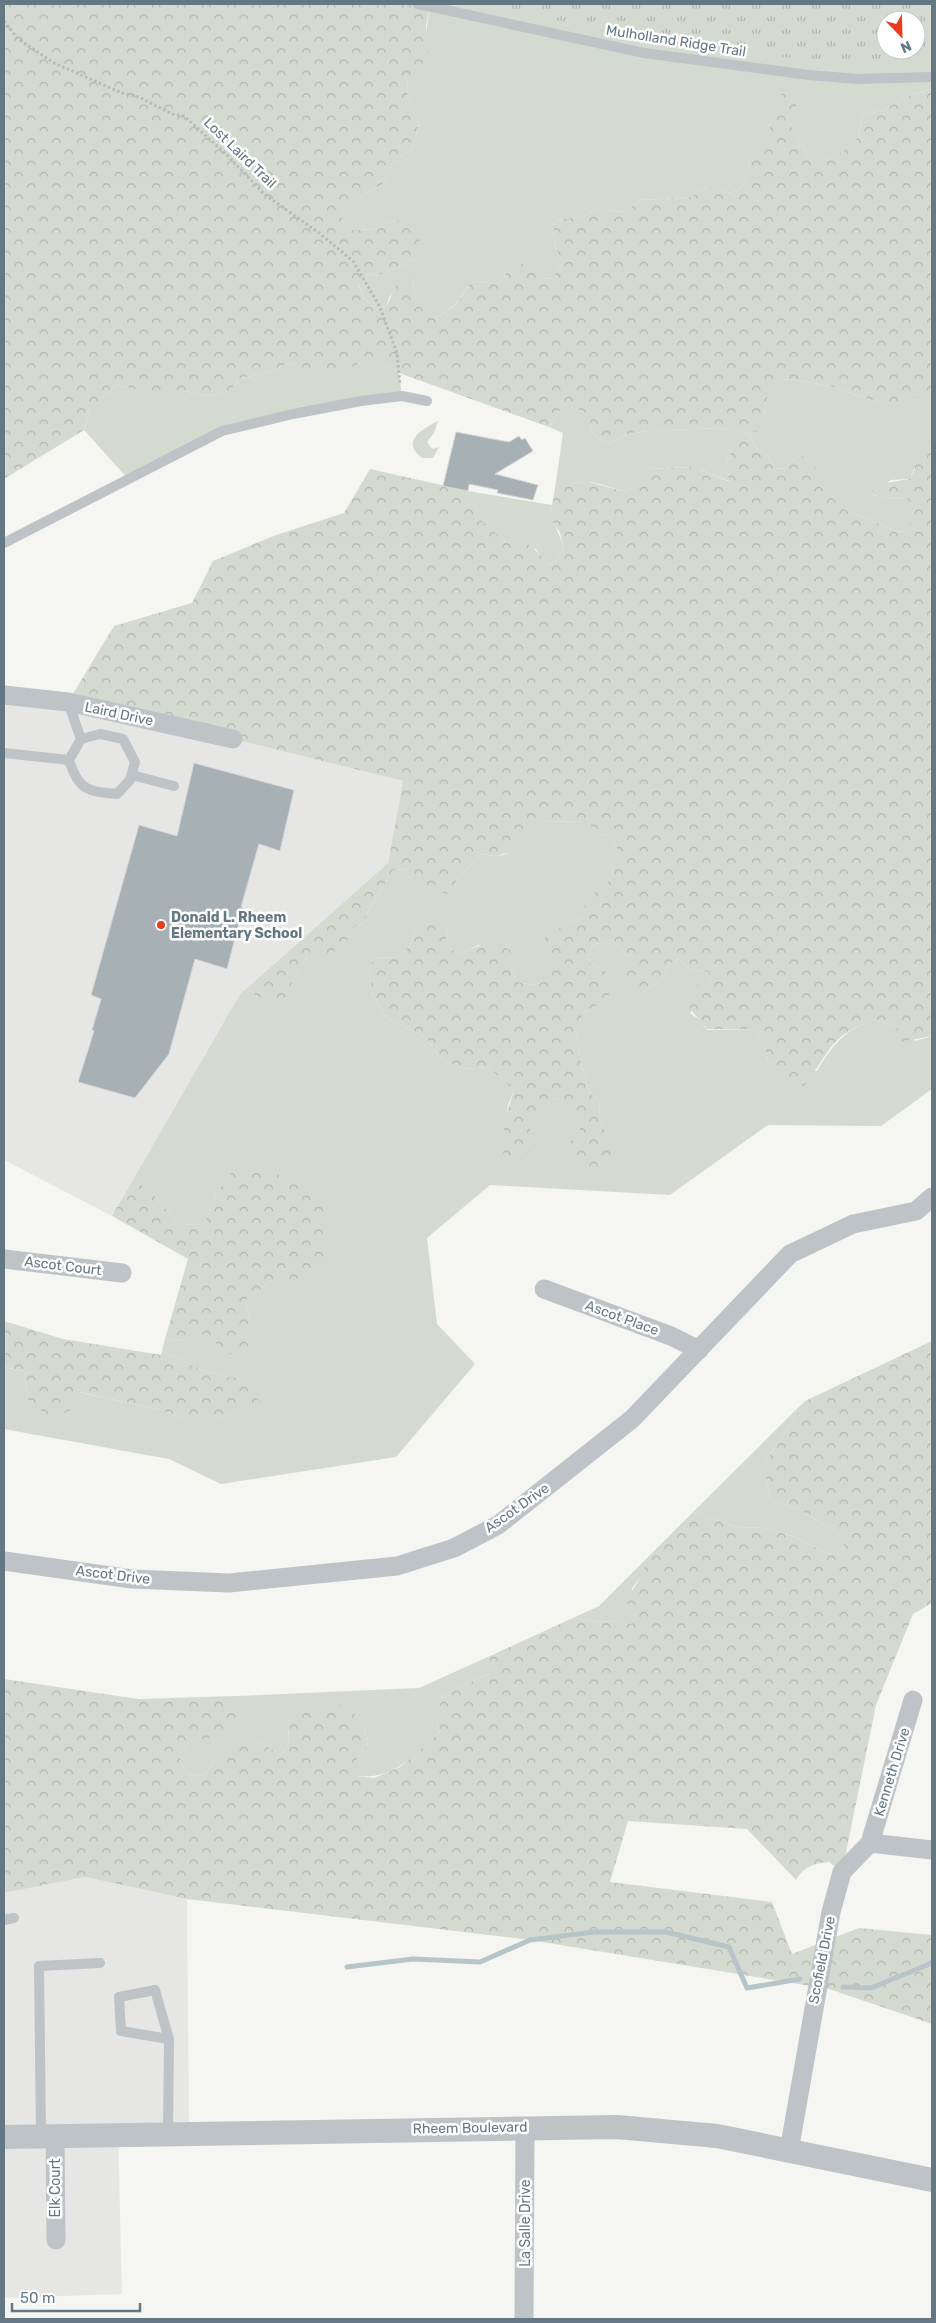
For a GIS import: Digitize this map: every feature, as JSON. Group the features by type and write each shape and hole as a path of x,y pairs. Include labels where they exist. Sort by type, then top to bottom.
{"street":[{"name":"Laird Drive","path":"4,695 68,702 234,739"},
{"name":"Ascot Drive","path":"4,1561 132,1579 229,1583 397,1566 454,1548 498,1525 632,1419 790,1254 853,1224 916,1211 932,1197"},
{"name":"Ascot Court","path":"4,1259 122,1273"},
{"name":"Ascot Place","path":"544,1289 671,1336 699,1350"},
{"name":"Kenneth Drive","path":"870,1843 913,1700"},
{"path":"870,1843 932,1850"},
{"name":"Scofield Drive","path":"789,2151 831,1912 842,1872 870,1843"},
{"name":"Rheem Boulevard","path":"4,2137 617,2127 717,2136 932,2180"},
{"name":"La Salle Drive","path":"524,2319 525,2128"},
{"name":"Elk Court","path":"48,2135 56,2240"}],"lane":[{"name":"Mulholland Ridge Trail","path":"418,4 644,53 809,75 858,79 932,77"},
{"path":"4,543 222,432 293,414 402,396 427,401"},
{"path":"68,702 81,739"},
{"path":"100,734 123,739 135,762 130,780 117,794 89,792 75,779 69,760 81,739 100,734"},
{"path":"4,753 69,760"},
{"path":"132,775 174,786"},
{"path":"48,2135 39,1966 100,1963"},
{"path":"168,2133 169,2039 155,1990 119,1997 121,2031 169,2039"}],"path":[{"name":"Lost Laird Trail","path":"4,21 18,39 54,63 122,93 139,98 172,114 184,116 226,154 264,194 319,233 353,262 380,306 397,353 402,396"}],"shaded area":[{"name":"Donald L. Rheem Elementary School","path":"4,695 233,739 403,781 388,863 240,994 112,1216 4,1160"},
{"path":"85,1877 187,1899 189,2133 118,2134 122,2294 4,2298 4,1893"}],"green space":[{"path":"4,4 418,4 430,6 426,26 428,63 407,77 408,100 419,124 412,149 392,163 386,182 362,196 341,214 345,230 376,229 397,220 406,226 423,244 416,259 382,274 369,275 359,285 363,298 376,308 387,306 399,278 413,277 417,301 434,318 447,311 456,303 471,281 499,284 509,269 526,262 540,278 552,279 563,262 554,242 555,220 579,217 597,209 625,212 639,200 692,197 708,186 727,193 738,191 748,178 749,157 757,148 773,147 769,123 779,95 795,90 799,103 787,118 810,160 827,160 842,152 858,137 863,115 883,110 907,96 932,89 932,393 898,403 880,403 830,386 789,379 773,382 765,404 763,430 748,433 757,449 769,457 774,469 785,468 798,456 806,457 818,471 816,482 844,509 899,532 910,530 910,517 916,508 906,498 886,499 871,494 875,485 909,479 915,469 911,452 926,446 932,447 932,1036 901,1042 896,1027 874,1019 851,1030 835,1042 804,1086 789,1086 780,1069 768,1060 764,1043 754,1029 707,1029 690,1008 685,999 695,986 711,983 709,972 690,969 678,958 667,967 662,980 647,989 631,985 626,973 627,956 611,940 592,945 589,962 608,973 613,990 600,1004 584,1012 575,1029 583,1073 590,1093 600,1102 601,1122 604,1130 611,1138 611,1155 599,1167 584,1166 569,1159 565,1146 580,1133 580,1119 564,1113 565,1100 555,1098 531,1126 529,1152 517,1161 503,1160 504,1123 514,1090 488,1067 465,1069 442,1060 426,1038 387,1018 373,996 369,973 374,957 396,958 409,947 417,928 434,914 447,927 446,946 460,955 485,944 497,945 511,951 510,966 517,982 533,985 550,980 545,938 566,924 584,918 585,901 613,877 612,862 618,851 611,836 598,834 587,822 543,821 524,836 513,851 497,856 481,854 457,880 449,895 415,881 408,869 393,870 368,911 363,924 353,927 347,941 338,945 331,958 314,959 307,957 294,978 288,995 275,1003 256,996 248,987 388,863 403,781 233,739 68,702 114,626 192,603 213,561 276,535 344,513 370,469 468,491 482,521 505,542 519,541 529,545 547,564 555,563 564,549 560,533 550,517 554,495 565,485 585,481 626,492 648,469 694,467 730,482 725,466 731,453 747,433 718,428 648,431 627,434 609,444 593,434 587,414 564,404 549,427 399,373 381,362 362,362 340,372 313,372 289,363 268,373 241,378 229,391 209,396 179,390 140,390 116,385 90,409 84,430 4,479"},
{"path":"418,4 932,4 932,89 907,96 883,110 863,115 858,137 842,152 827,160 810,160 787,118 799,103 769,123 773,147 749,157 748,178 738,191 727,193 708,186 692,197 639,200 625,212 597,209 579,217 555,220 554,242 563,262 552,279 540,278 526,263 509,269 499,284 471,281 456,303 434,318 417,301 413,277 389,297 387,306 376,308 363,298 359,284 369,275 382,274 416,259 397,220 376,229 345,230 341,214 362,196 386,182 392,163 412,149 419,124 408,100 407,77 425,40 430,7"},
{"path":"485,4 932,4 932,62 865,66 652,42"},
{"path":"362,362 381,362 399,373 402,396 222,431 129,480 84,430 90,409 116,385 140,390 179,390 209,396 229,391 241,378 268,373 289,363 326,372 342,370"},
{"path":"789,379 830,386 880,403 932,393 932,447 926,446 909,479 891,480 871,494 886,499 906,498 916,508 910,517 911,530 899,532 844,509 816,482 798,456 785,468 774,469 769,457 757,449 748,433 763,429 765,404 772,382"},
{"path":"564,404 587,414 593,434 609,444 627,434 648,431 718,428 748,433 729,457 725,466 731,482 694,467 648,469 626,492 597,483 580,482 563,488 554,495 563,433 549,427"},
{"path":"438,421 434,433 427,442 432,449 439,447 433,458 422,458 416,452 413,441 420,432"},
{"path":"468,491 552,505 554,522 564,549 555,563 546,564 536,549 505,542 481,521"},
{"path":"543,821 587,822 598,834 611,836 618,851 612,862 613,877 601,888 584,918 566,924 548,963 551,980 533,985 517,982 510,966 510,951 478,945 460,955 446,946 447,927 417,928 409,947 396,958 374,957 369,973 373,996 387,1018 426,1038 442,1060 465,1069 488,1067 514,1090 508,1105 503,1159 527,1135 530,1124 555,1098 565,1100 565,1113 580,1119 580,1133 611,1138 604,1130 601,1122 600,1102 590,1093 583,1073 575,1029 584,1012 600,1004 608,973 589,962 592,945 611,940 627,956 627,973 647,989 662,980 667,967 678,958 690,969 709,972 711,983 690,1013 701,1021 707,1030 754,1029 764,1043 768,1060 780,1069 817,1071 828,1053 840,1039 855,1028 874,1019 896,1027 915,1041 932,1036 932,1089 881,1126 768,1125 670,1195 490,1185 427,1238 437,1324 475,1364 396,1457 221,1484 169,1459 4,1429 4,1367 24,1371 28,1400 78,1392 156,1409 185,1419 217,1419 260,1403 241,1379 207,1372 162,1351 165,1339 184,1341 206,1332 227,1355 253,1328 245,1301 272,1280 298,1280 217,1193 204,1225 178,1224 157,1198 134,1178 240,994 248,987 256,996 288,995 294,978 307,957 347,940 353,927 363,924 368,911 393,870 408,869 448,895 457,880 481,854 497,856 507,854 526,834"},
{"path":"235,1168 271,1171 312,1192 326,1209 327,1234 322,1270 298,1280 272,1280 245,1301 253,1328 247,1348 227,1355 206,1333 184,1341 165,1339 188,1259 112,1216 134,1178 157,1198 178,1224 204,1225 217,1193"},
{"path":"4,1321 63,1339 161,1355 162,1351 207,1372 241,1379 261,1403 217,1419 185,1419 156,1409 79,1392 71,1410 51,1419 28,1400 24,1371 4,1367"},
{"path":"932,1341 932,1603 913,1614 876,1705 842,1872 829,1862 818,1863 802,1872 796,1880 747,1829 628,1821 610,1882 772,1902 792,1954 859,1928 932,1935 932,2024 829,1989 530,1940 187,1899 85,1877 4,1893 4,1679 138,1699 237,1696 237,1718 228,1736 189,1741 179,1756 186,1774 205,1776 218,1755 240,1739 258,1741 280,1755 288,1745 289,1725 306,1710 343,1705 363,1721 368,1746 356,1760 356,1776 374,1778 400,1767 440,1732 436,1715 443,1695 490,1673 490,1656 575,1617 589,1621 625,1622 632,1624 635,1613 626,1602 641,1576 646,1559 693,1512 736,1527 765,1528 795,1537 826,1553 844,1555 843,1536 800,1510 771,1500 763,1466 805,1401"},
{"path":"805,1401 763,1466 771,1500 800,1510 843,1536 844,1555 826,1553 795,1537 765,1528 736,1527 693,1512"},
{"path":"646,1559 645,1572 632,1588 635,1613 633,1625 618,1622 589,1621 575,1617 599,1606"},
{"path":"490,1656 490,1673 443,1695 436,1715 440,1732 411,1758 382,1774 356,1776 356,1760 368,1746 363,1721 289,1725 288,1745 280,1755 258,1741 218,1755 205,1776 186,1774 179,1756 189,1741 207,1738 237,1718 237,1696 419,1688"}],"building":[{"path":"456,432 509,442 519,436 522,440 525,438 533,451 495,474 538,485 533,500 497,493 498,490 469,484 468,491 443,486"},
{"path":"194,763 294,790 280,851 259,844 241,907 243,908 227,969 195,959 169,1054 135,1098 78,1082 94,1031 92,1030 101,999 91,995 139,825 177,836"}],"waterway":[{"path":"347,1967 413,1959 480,1962 530,1940 594,1932 666,1932 729,1947 747,1988 800,1979"},
{"path":"843,1987 871,1988 932,1963"}],"place":[{"name":"Donald L. Rheem Elementary School","path":"161,925"}]}
